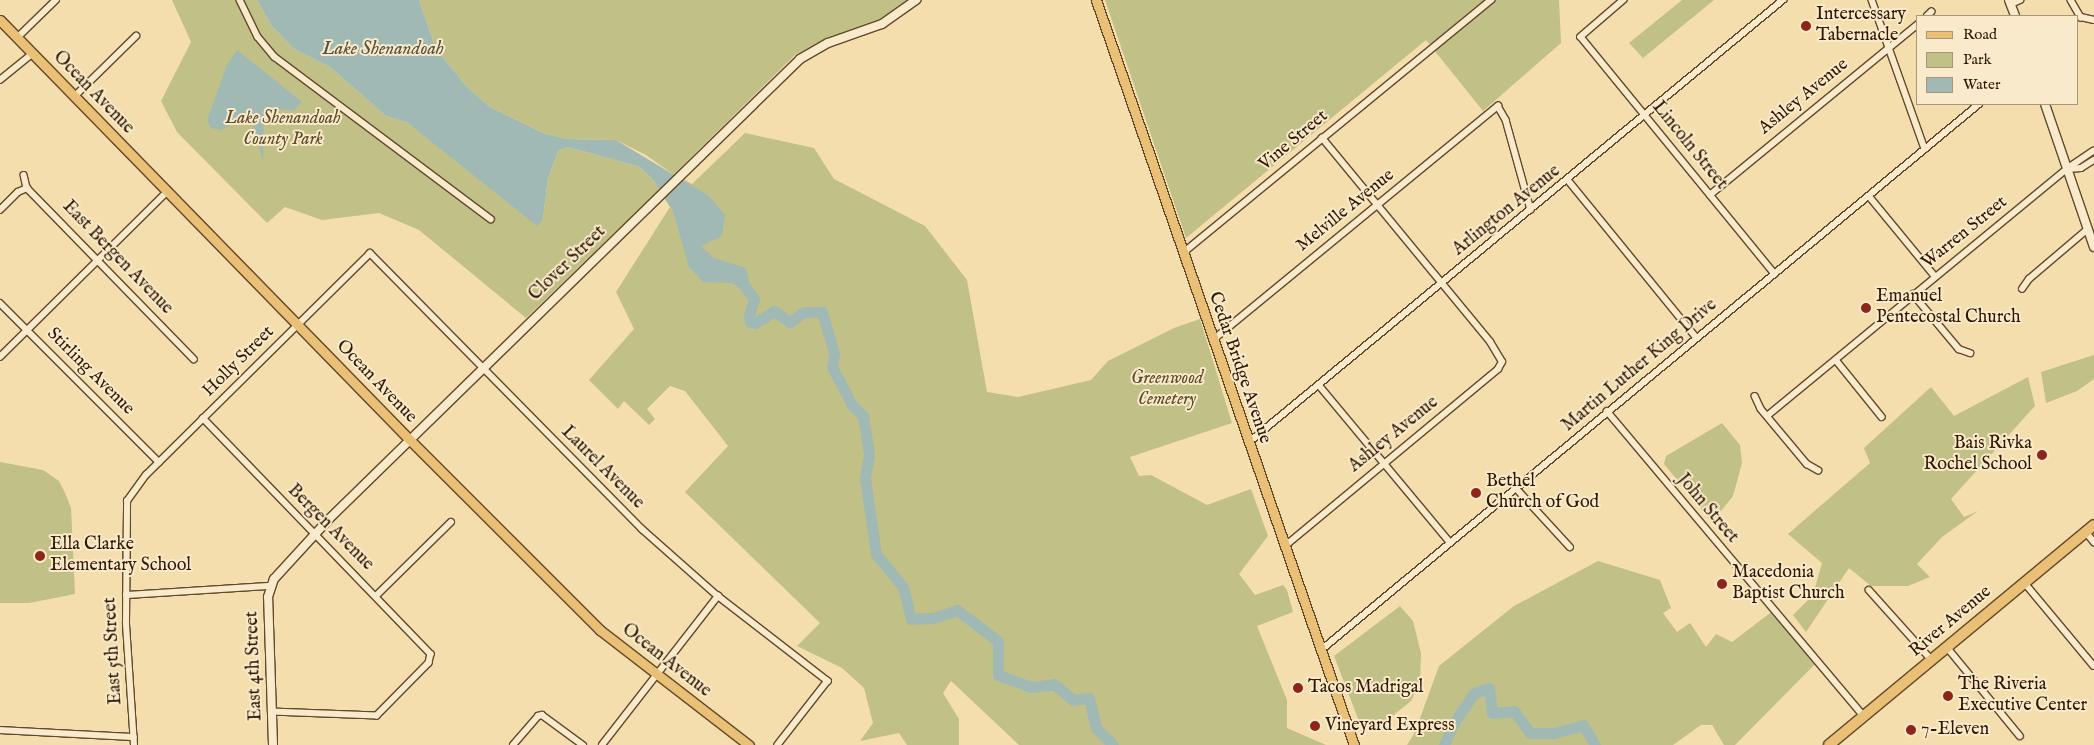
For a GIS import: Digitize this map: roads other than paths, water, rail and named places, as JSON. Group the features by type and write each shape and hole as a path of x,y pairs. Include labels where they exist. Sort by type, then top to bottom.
{"highway":[{"name":"River Avenue","path":"1829,745 2090,529"}],"main road":[{"name":"Cedar Bridge Avenue","path":"1096,0 1182,253 1354,745"},
{"name":"Ocean Avenue","path":"0,20 410,440 600,630 749,745"}],"street":[{"path":"17,38 56,0"},
{"path":"240,0 258,37 275,57 491,219"},
{"name":"Clover Street","path":"269,586 315,535 410,440 800,59 828,43 882,24 916,0"},
{"name":"Vine Street","path":"1182,253 1425,52 1491,0"},
{"name":"Lincoln Street","path":"1624,0 1581,37 1775,274"},
{"name":"Arlington Avenue","path":"1248,443 1646,117 1783,0"},
{"path":"1872,0 1925,149"},
{"path":"2015,15 2010,2 2020,0"},
{"path":"2071,0 2081,17 2094,20"},
{"name":"Ashley Avenue","path":"1710,195 1916,26"},
{"path":"74,97 136,36"},
{"path":"0,80 32,54"},
{"name":"Martin Luther King Drive","path":"1320,651 1978,105"},
{"path":"2045,105 2094,247"},
{"name":"Melville Avenue","path":"1213,340 1498,106 1506,120 1531,210"},
{"path":"1322,138 1441,284"},
{"name":"Warren Street","path":"1767,416 2066,169 2094,150"},
{"path":"2066,169 2081,168 2094,160"},
{"path":"0,210 18,192 27,188 24,175"},
{"path":"1568,180 1696,337"},
{"name":"East Bergen Avenue","path":"27,188 194,359"},
{"path":"0,357 167,192"},
{"path":"1869,196 1936,276"},
{"path":"2022,289 2029,279 2088,229"},
{"name":"Holly Street","path":"129,497 159,462 298,324 370,254 373,256"},
{"name":"Laurel Avenue","path":"373,256 482,369 642,529 718,596 828,681 778,745"},
{"name":"Ashley Avenue","path":"1284,546 1498,369 1502,362 1490,342 1441,284"},
{"path":"1913,294 1959,349 1970,353"},
{"name":"Stirling Avenue","path":"0,303 159,462"},
{"path":"1836,360 1882,417"},
{"path":"1319,385 1450,542"},
{"path":"1755,396 1767,416 1807,464 1818,470"},
{"name":"John Street","path":"1607,411 1864,716"},
{"name":"Bergen Avenue","path":"203,418 431,654 430,660 384,713 377,716 272,712"},
{"path":"1516,488 1570,547"},
{"name":"East 5th Street","path":"129,497 125,511 126,594 134,745"},
{"path":"376,596 451,522"},
{"path":"2090,529 2094,542"},
{"path":"2024,582 2094,666"},
{"path":"126,594 269,586"},
{"name":"East 4th Street","path":"269,586 273,745"},
{"path":"1869,590 1931,659"},
{"path":"602,745 718,596"},
{"path":"1947,647 2020,736"},
{"path":"513,745 538,716 542,715 583,745"},
{"path":"0,730 134,737"}],"water":[{"name":"Lake Shenandoah","path":"257,0 419,0 436,49 468,88 490,107 543,133 567,139 616,140 709,196 725,215 722,236 701,246 714,258 746,268 753,298 732,283 703,282 689,267 673,211 655,182 640,167 568,147 558,151 548,179 543,219 537,226 408,123 386,116 330,67 294,49 271,25"},
{"path":"237,50 302,102 294,111 264,107 263,162 253,124 245,117 221,130 211,128 207,120 227,65"}],"waterway":[{"path":"744,285 754,299 749,315 750,322 755,323 774,311 790,322 804,312 822,312 834,353 832,367 852,405 863,416 869,455 865,478 876,554 903,587 911,619 933,618 957,610 998,641 998,675 1031,687 1054,684 1073,700 1089,698 1096,728 1113,745"},
{"path":"1444,745 1453,724 1474,693 1489,688 1492,713 1514,711 1530,733 1554,733 1583,725 1595,745"}],"place":[{"name":"Intercessary Tabernacle","path":"1806,26"},
{"name":"Emanuel Pentecostal Church","path":"1866,308"},
{"name":"Bais Rivka Rochel School","path":"2042,455"},
{"name":"Bethel Church of God","path":"1476,493"},
{"name":"Ella Clarke Elementary School","path":"40,556"},
{"name":"Macedonia Baptist Church","path":"1722,584"},
{"name":"Tacos Madrigal","path":"1298,688"},
{"name":"The Riveria Executive Center","path":"1948,696"},
{"name":"Vineyard Express","path":"1315,726"},
{"name":"7-Eleven","path":"1911,730"}],"park label":[{"name":"Lake Shenandoah County Park","path":"283,130"},
{"name":"Greenwood Cemetery","path":"1167,390"}]}
